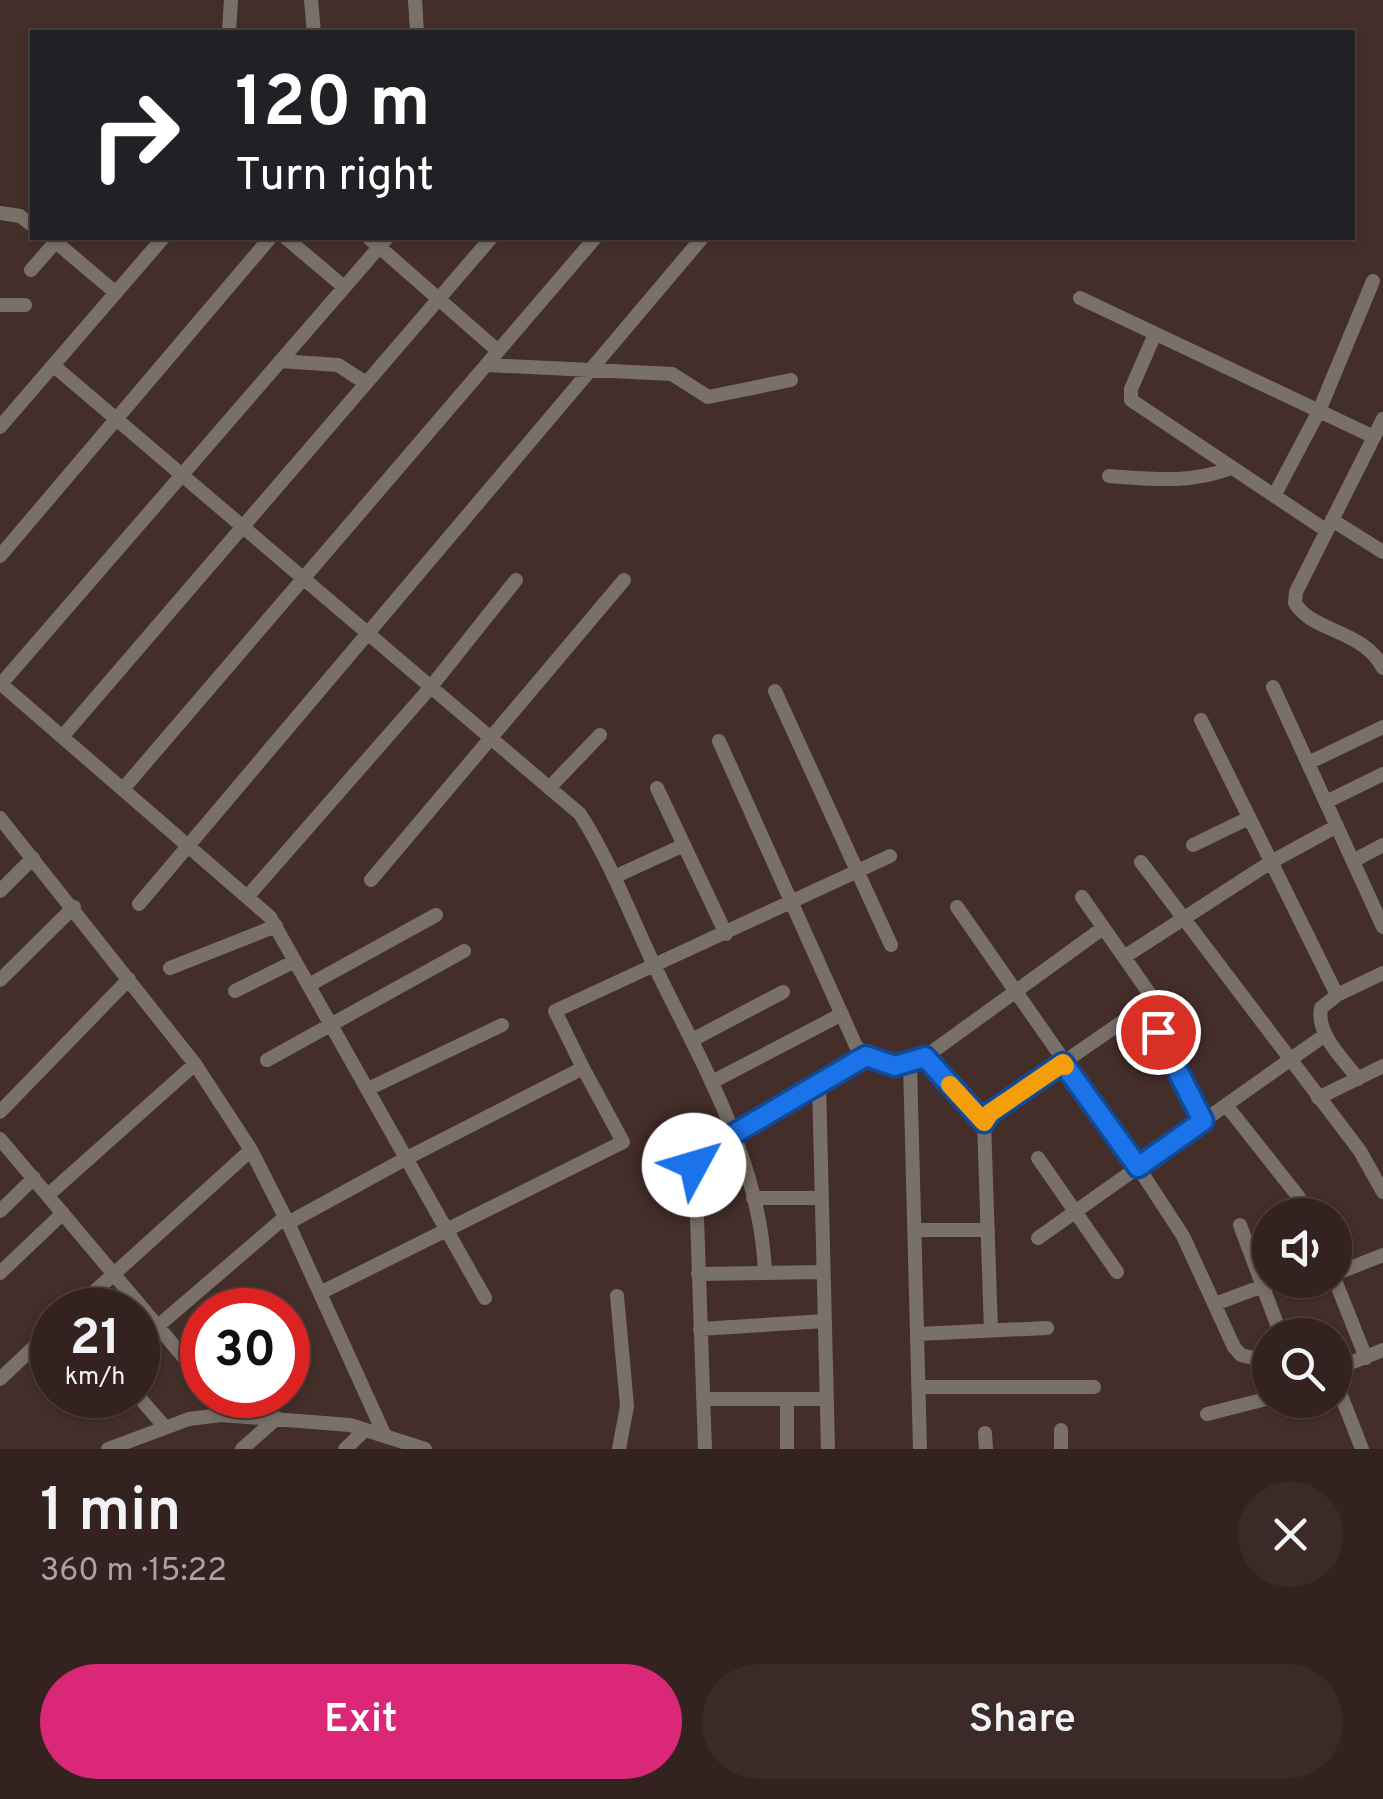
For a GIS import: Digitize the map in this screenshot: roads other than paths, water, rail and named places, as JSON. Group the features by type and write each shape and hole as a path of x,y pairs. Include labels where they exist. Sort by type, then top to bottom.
{"street":[{"path":"229,30 231,0"},
{"path":"311,0 314,30"},
{"path":"415,0 417,30"},
{"path":"0,213 20,216 30,223"},
{"path":"31,270 55,240"},
{"path":"57,240 116,293"},
{"path":"0,427 161,240"},
{"path":"0,556 268,240"},
{"path":"288,240 344,287"},
{"path":"62,736 489,240"},
{"path":"124,789 594,240"},
{"path":"139,904 700,240"},
{"path":"485,1298 276,926 189,845 0,684 344,287 378,241 498,351"},
{"path":"1274,496 1319,411 1373,281"},
{"path":"1080,298 1319,411 1379,430 1296,592 1295,603 1306,614 1370,648 1383,668"},
{"path":"0,305 25,306"},
{"path":"1155,334 1131,389 1131,400 1274,496 1383,552"},
{"path":"280,361 338,365 366,383"},
{"path":"486,365 672,374 708,397 791,380"},
{"path":"54,366 580,814 692,1040 733,1134 764,1238 764,1273"},
{"path":"1110,476 1182,481 1231,468"},
{"path":"247,897 430,688 516,580"},
{"path":"370,880 624,580"},
{"path":"1273,687 1383,927"},
{"path":"775,691 892,944"},
{"path":"1201,720 1337,995"},
{"path":"1308,763 1383,727"},
{"path":"549,788 600,735"},
{"path":"718,741 856,1046 866,1056 895,1066 918,1060 1103,928"},
{"path":"1326,802 1383,774"},
{"path":"657,788 726,934"},
{"path":"0,818 195,1064 251,1150 386,1436"},
{"path":"1193,845 1249,818"},
{"path":"1124,957 1270,862 1336,826"},
{"path":"614,877 684,845"},
{"path":"1353,861 1383,845"},
{"path":"320,1293 623,1142 555,1011 890,856"},
{"path":"0,890 33,858"},
{"path":"1141,862 1360,1151 1383,1192"},
{"path":"1082,898 1154,1000 1203,1121"},
{"path":"957,907 1138,1167 1183,1236 1240,1355 1252,1358"},
{"path":"0,980 74,908"},
{"path":"309,985 436,915"},
{"path":"170,968 276,926"},
{"path":"266,1060 464,951"},
{"path":"235,991 295,960"},
{"path":"1358,1078 1320,1026 1321,1008 1337,995 1383,973"},
{"path":"0,1112 129,980"},
{"path":"692,1040 782,992"},
{"path":"992,1330 984,1122 990,1113 1154,1000"},
{"path":"712,1082 842,1014"},
{"path":"368,1090 502,1025"},
{"path":"1038,1238 1325,1035"},
{"path":"705,1449 695,1160 866,1056"},
{"path":"918,1060 984,1122"},
{"path":"918,1060 914,1230 920,1449"},
{"path":"48,1195 195,1064"},
{"path":"1318,1098 1383,1066"},
{"path":"160,1324 286,1220 583,1068"},
{"path":"819,1083 828,1449"},
{"path":"1226,1105 1299,1198"},
{"path":"0,1139 126,1288"},
{"path":"98,1288 251,1150"},
{"path":"1038,1158 1117,1272"},
{"path":"0,1211 34,1178"},
{"path":"753,1198 822,1198"},
{"path":"0,1273 63,1214"},
{"path":"1240,1225 1252,1257"},
{"path":"914,1230 988,1230"},
{"path":"1352,1269 1383,1255"},
{"path":"698,1274 824,1272"},
{"path":"1214,1304 1252,1290"},
{"path":"618,1296 626,1406 619,1449"},
{"path":"1343,1298 1366,1358"},
{"path":"700,1329 825,1322"},
{"path":"160,1328 180,1352"},
{"path":"917,1334 1046,1328"},
{"path":"1352,1363 1383,1350"},
{"path":"0,1379 30,1351"},
{"path":"918,1387 1094,1387"},
{"path":"703,1400 827,1400"},
{"path":"787,1400 787,1449"},
{"path":"1208,1414 1252,1403"},
{"path":"157,1418 165,1427"},
{"path":"108,1449 189,1419 204,1418"},
{"path":"242,1449 276,1418 350,1425 425,1449"},
{"path":"1350,1418 1362,1449"},
{"path":"345,1449 365,1430"},
{"path":"1061,1430 1062,1449"},
{"path":"985,1432 986,1449"}]}
